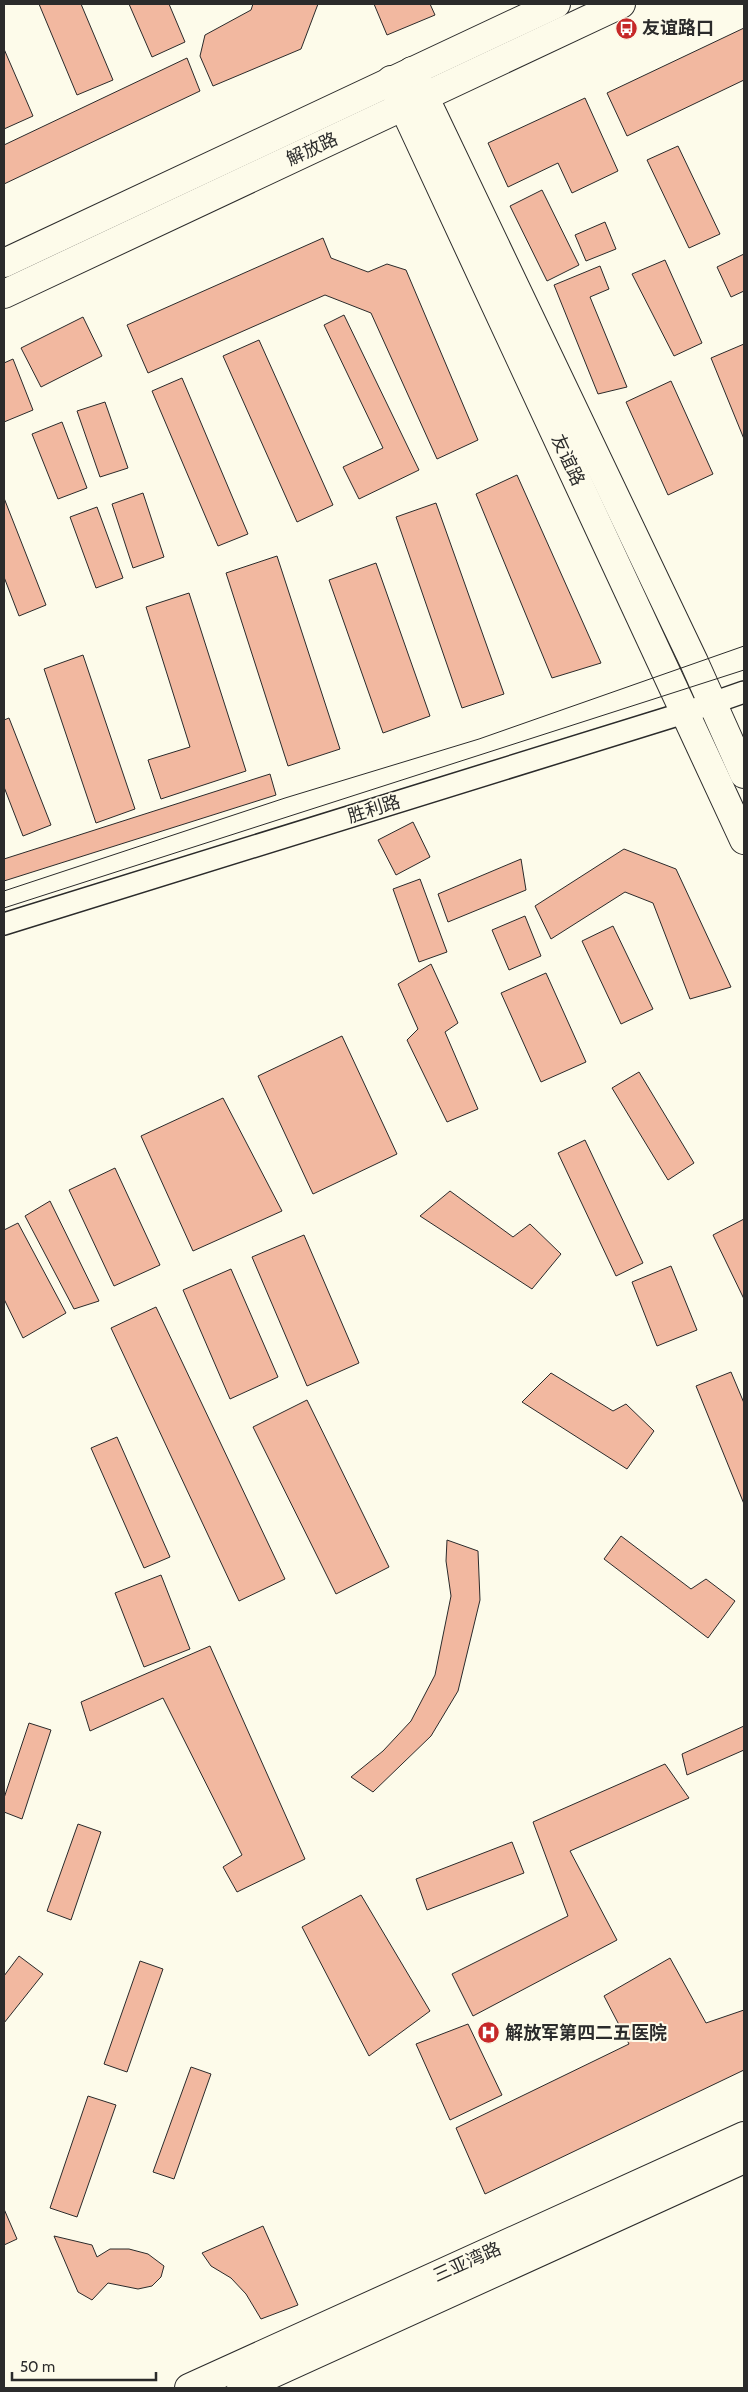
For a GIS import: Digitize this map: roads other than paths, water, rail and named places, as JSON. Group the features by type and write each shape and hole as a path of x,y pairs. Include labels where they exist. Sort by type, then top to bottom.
{"main road":[{"name":"解放路","path":"4,263 556,4"},
{"name":"解放路","path":"4,294 621,4"},
{"name":"友谊路","path":"402,76 684,713 744,840"},
{"name":"友谊路","path":"414,102 712,703 744,774"},
{"name":"三亚湾路","path":"189,2388 744,2136"},
{"name":"三亚湾路","path":"241,2388 744,2159"}],"street":[{"name":"胜利路","path":"4,924 684,713 744,692"}],"tram line":[{"path":"4,891 285,798 479,739 744,646"},
{"path":"4,908 744,670"}],"place":[{"name":"友谊路口","path":"626,28"},
{"name":"解放军第四二五医院","path":"489,2033"}]}
